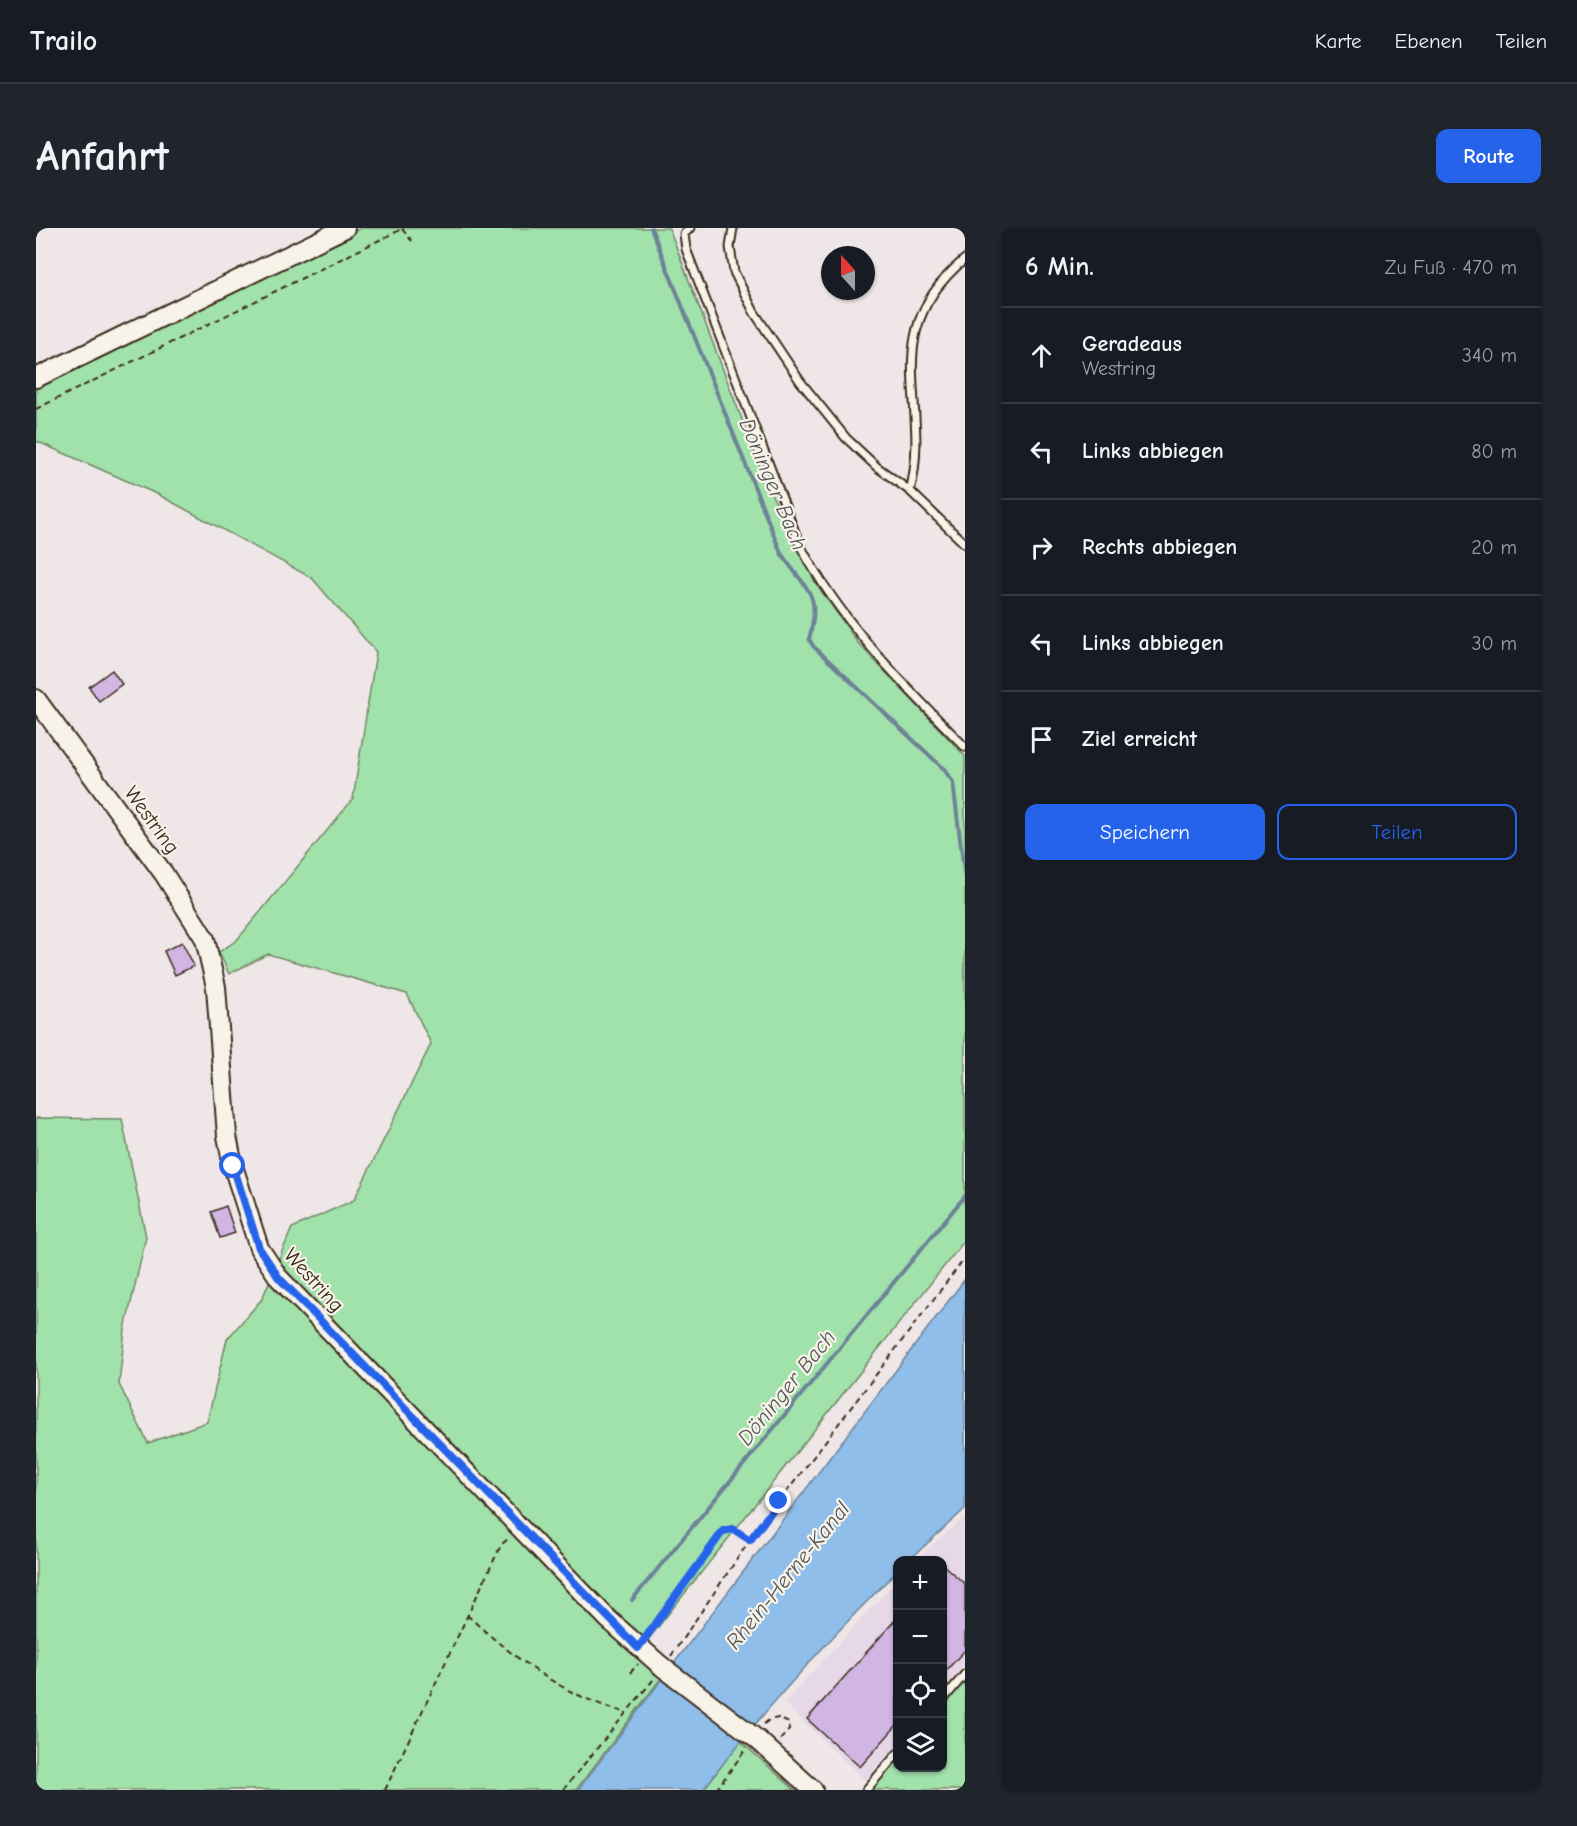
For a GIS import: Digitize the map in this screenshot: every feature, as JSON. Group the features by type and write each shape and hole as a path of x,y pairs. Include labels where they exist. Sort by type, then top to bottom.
{"main road":[{"path":"36,378 345,228"},
{"name":"Westring","path":"36,699 164,874 205,939 216,987 227,1136 240,1195 262,1254 279,1278 639,1655 660,1665 758,1740 813,1790"}],"lane":[{"path":"690,228 684,234 686,249 800,545 840,610 862,639 965,747"},
{"path":"733,228 730,247 734,272 754,312 800,381 846,438 877,467 910,491 965,544"},
{"path":"910,491 917,468 910,363 920,318 931,294 946,275 965,259"},
{"path":"947,1695 965,1674"},
{"path":"866,1790 893,1759"}],"path":[{"path":"36,409 402,228 412,241"},
{"path":"630,1673 639,1655 723,1531 733,1529 750,1540 965,1258"},
{"path":"386,1790 501,1545 520,1528"},
{"path":"467,1615 500,1646 564,1688 599,1705 625,1712"}],"shaded area":[{"path":"965,1517 965,1681 947,1702 947,1556 920,1556"},
{"path":"893,1584 893,1763 872,1787 784,1703"}],"green space":[{"path":"361,228 669,228 767,485 815,582 858,643 965,756 965,1240 635,1656 662,1677 576,1790 36,1790 36,1118 122,1119 146,1237 125,1329 119,1384 148,1443 207,1422 227,1339 262,1299 292,1228 354,1200 431,1044 407,994 268,954 229,974 219,952 237,940 353,799 376,652 312,578 159,495 36,441 36,385"},
{"path":"965,1681 965,1790 871,1790 893,1763 893,1772 947,1772 947,1702"},
{"path":"740,1741 795,1790 703,1790"}],"water":[{"name":"Rhein-Herne-Kanal","path":"965,1279 965,1509 913,1556 893,1556 893,1575 796,1677 748,1732 703,1790 578,1790"}],"building":[{"path":"112,670 122,684 99,701 89,687"},
{"path":"182,942 194,966 175,975 164,951"},
{"path":"226,1206 235,1233 220,1238 211,1212"},
{"path":"947,1568 965,1584 965,1650 947,1670"},
{"path":"893,1622 893,1730 860,1767 807,1719"}],"waterway":[{"name":"Döninger Bach","path":"651,228 781,553 809,592 814,611 809,639 813,646 944,769 953,782 965,879"},
{"name":"Döninger Bach","path":"632,1600 965,1196"}],"route":[{"path":"233,1166 240,1195 259,1248 279,1278 638,1648 640,1642 723,1531 733,1529 750,1540 779,1501"}]}
